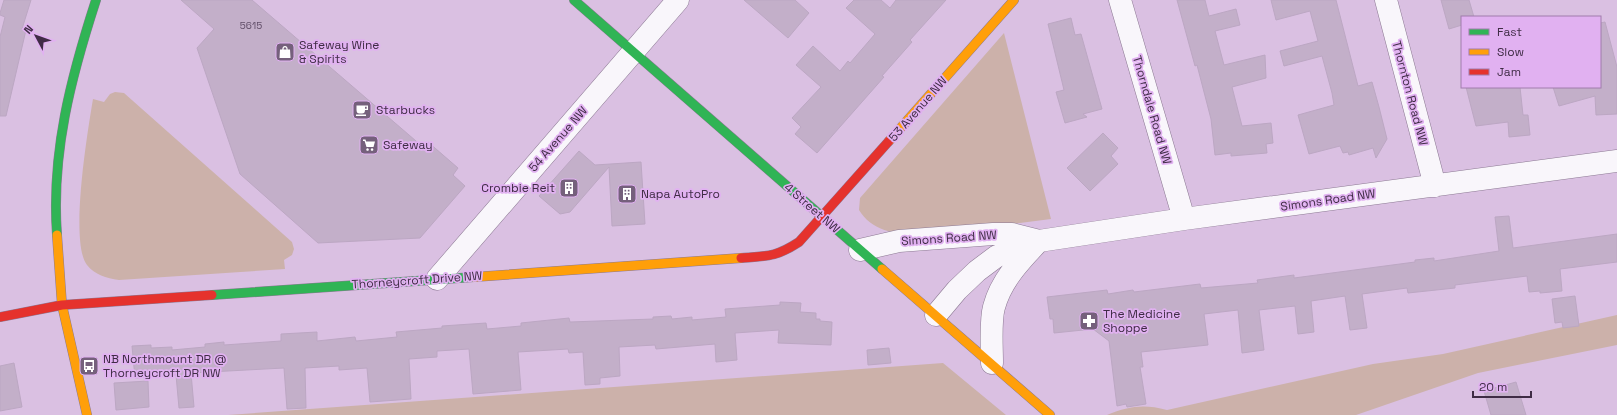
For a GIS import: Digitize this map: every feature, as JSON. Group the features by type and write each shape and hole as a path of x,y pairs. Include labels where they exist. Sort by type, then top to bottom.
{"street":[{"path":"87,415 62,305 56,225 56,180 59,144 68,95 80,50 96,0"},
{"name":"4 Street NW","path":"574,0 822,218 992,363 1050,415"},
{"name":"54 Avenue NW","path":"437,279 678,0"},
{"name":"53 Avenue NW","path":"822,218 1014,0"},
{"name":"Thorndale Road NW","path":"1120,0 1184,219"},
{"name":"Thornton Road NW","path":"1386,0 1434,186"},
{"name":"Simons Road NW","path":"936,315 957,290 977,271 997,256 1039,241 1184,219 1617,162"},
{"name":"Thorneycroft Drive NW","path":"0,317 62,305 770,256 782,253 799,242 822,218"},
{"name":"Simons Road NW","path":"860,250 899,241 993,234 1012,234 1039,241"},
{"path":"992,363 993,308 1000,291 1013,269 1039,241"}],"shaded area":[{"path":"1004,33 1051,219 916,236 884,230 870,222 859,210 860,198"},
{"path":"115,92 124,93 292,242 294,249 292,255 284,260 285,269 119,280 101,276 87,265 82,252 80,210 81,185 87,134 93,99 104,102 110,94"},
{"path":"1617,315 1617,345 1478,373 1356,415 1107,415 1137,407 1151,407 1167,410 1373,364 1443,354"},
{"path":"943,363 1006,415 228,415"}],"building":[{"path":"4,0 31,0 22,29 26,30 6,116 0,116 0,37 5,17 0,15 0,13"},
{"path":"181,0 252,0 423,147 428,142 458,168 453,175 465,186 420,238 318,243 240,174 197,48 214,29"},
{"path":"744,0 795,0 809,13 788,38"},
{"path":"854,0 881,0 890,8 896,0 946,0 910,40 912,42 882,76 884,77 817,153 795,134 801,127 792,118 821,87 796,65 813,46 840,71 848,61 850,63 875,34 846,8"},
{"path":"1177,0 1205,0 1209,16 1236,9 1240,25 1215,31 1224,65 1265,55 1266,78 1232,87 1242,126 1271,123 1273,143 1266,144 1267,153 1231,156 1231,153 1215,155 1211,119 1197,65 1195,66"},
{"path":"1271,0 1336,0 1358,86 1372,82 1379,107 1387,139 1376,158 1373,148 1349,155 1348,152 1343,153 1340,146 1309,154 1298,115 1334,105 1332,93 1322,56 1284,66 1280,51 1318,41 1310,11 1276,20"},
{"path":"1441,0 1469,0 1474,16 1461,16 1461,25 1449,29"},
{"path":"1071,18 1075,35 1081,34 1102,109 1083,114 1087,117 1065,123 1056,92 1064,90 1048,24"},
{"path":"1605,22 1617,67 1617,114 1596,115 1595,96 1559,106 1553,88 1601,88 1601,23"},
{"path":"1466,88 1520,88 1523,115 1528,115 1530,135 1509,137 1508,122 1476,126"},
{"path":"1103,133 1118,148 1111,156 1118,164 1090,191 1067,168"},
{"path":"579,151 595,165 641,162 645,224 612,226 609,167 570,212 560,214 539,196"},
{"path":"1509,216 1513,248 1617,234 1617,262 1560,269 1562,291 1540,293 1540,291 1529,292 1527,276 1455,285 1455,288 1408,293 1407,288 1362,294 1367,328 1350,330 1345,296 1311,301 1314,332 1298,334 1295,306 1259,310 1264,350 1242,353 1238,310 1204,314 1208,345 1141,352 1143,367 1140,367 1146,404 1127,407 1126,404 1117,406 1109,341 1093,329 1054,333 1053,319 1050,319 1047,297 1107,290 1108,294 1133,290 1134,292 1200,284 1201,288 1258,283 1257,280 1294,275 1294,278 1415,262 1415,260 1434,258 1434,261 1499,251 1495,217"},
{"path":"1575,296 1579,326 1563,328 1562,322 1555,323 1552,299"},
{"path":"780,302 801,303 800,312 816,313 816,319 820,319 820,321 832,322 831,345 778,343 779,330 735,333 737,360 716,362 715,344 656,349 655,345 619,347 620,376 600,378 600,384 585,385 583,352 569,353 568,349 518,352 521,390 473,394 469,349 437,351 437,357 409,359 411,399 370,402 367,368 339,370 339,366 305,368 306,408 287,409 284,368 191,373 194,407 179,408 176,375 135,378 132,346 151,345 151,348 172,347 172,350 205,347 205,344 224,342 224,345 281,341 281,334 317,332 317,341 355,337 356,341 397,337 396,332 442,328 442,326 486,323 487,329 521,326 521,323 569,318 570,322 653,319 653,317 671,316 672,319 692,317 692,320 726,317 725,309 780,305"},
{"path":"889,348 891,363 868,365 867,350"},
{"path":"14,363 22,407 0,411 0,366"},
{"path":"148,381 149,407 116,410 114,383"},
{"path":"1516,382 1526,415 1491,415 1484,391"}],"traffic: fast":[{"path":"57,235 56,205 60,145 71,87 96,0"},
{"path":"574,0 882,269"},
{"path":"212,295 474,277"}],"traffic: slow":[{"path":"889,141 1014,0"},
{"path":"57,235 62,305 87,415"},
{"path":"474,277 741,258"},
{"path":"882,269 1050,415"}],"traffic: jam":[{"path":"741,258 772,255 784,251 799,242 889,141"},
{"path":"0,317 62,305 212,295"}],"place":[{"name":"Safeway Wine & Spirits","path":"285,52"},
{"name":"Starbucks","path":"362,110"},
{"name":"Safeway","path":"369,145"},
{"name":"Crombie Reit","path":"569,188"},
{"name":"Napa AutoPro","path":"627,194"},
{"name":"The Medicine Shoppe","path":"1089,321"},
{"name":"NB Northmount DR @ Thorneycroft DR NW","path":"89,366"}]}
